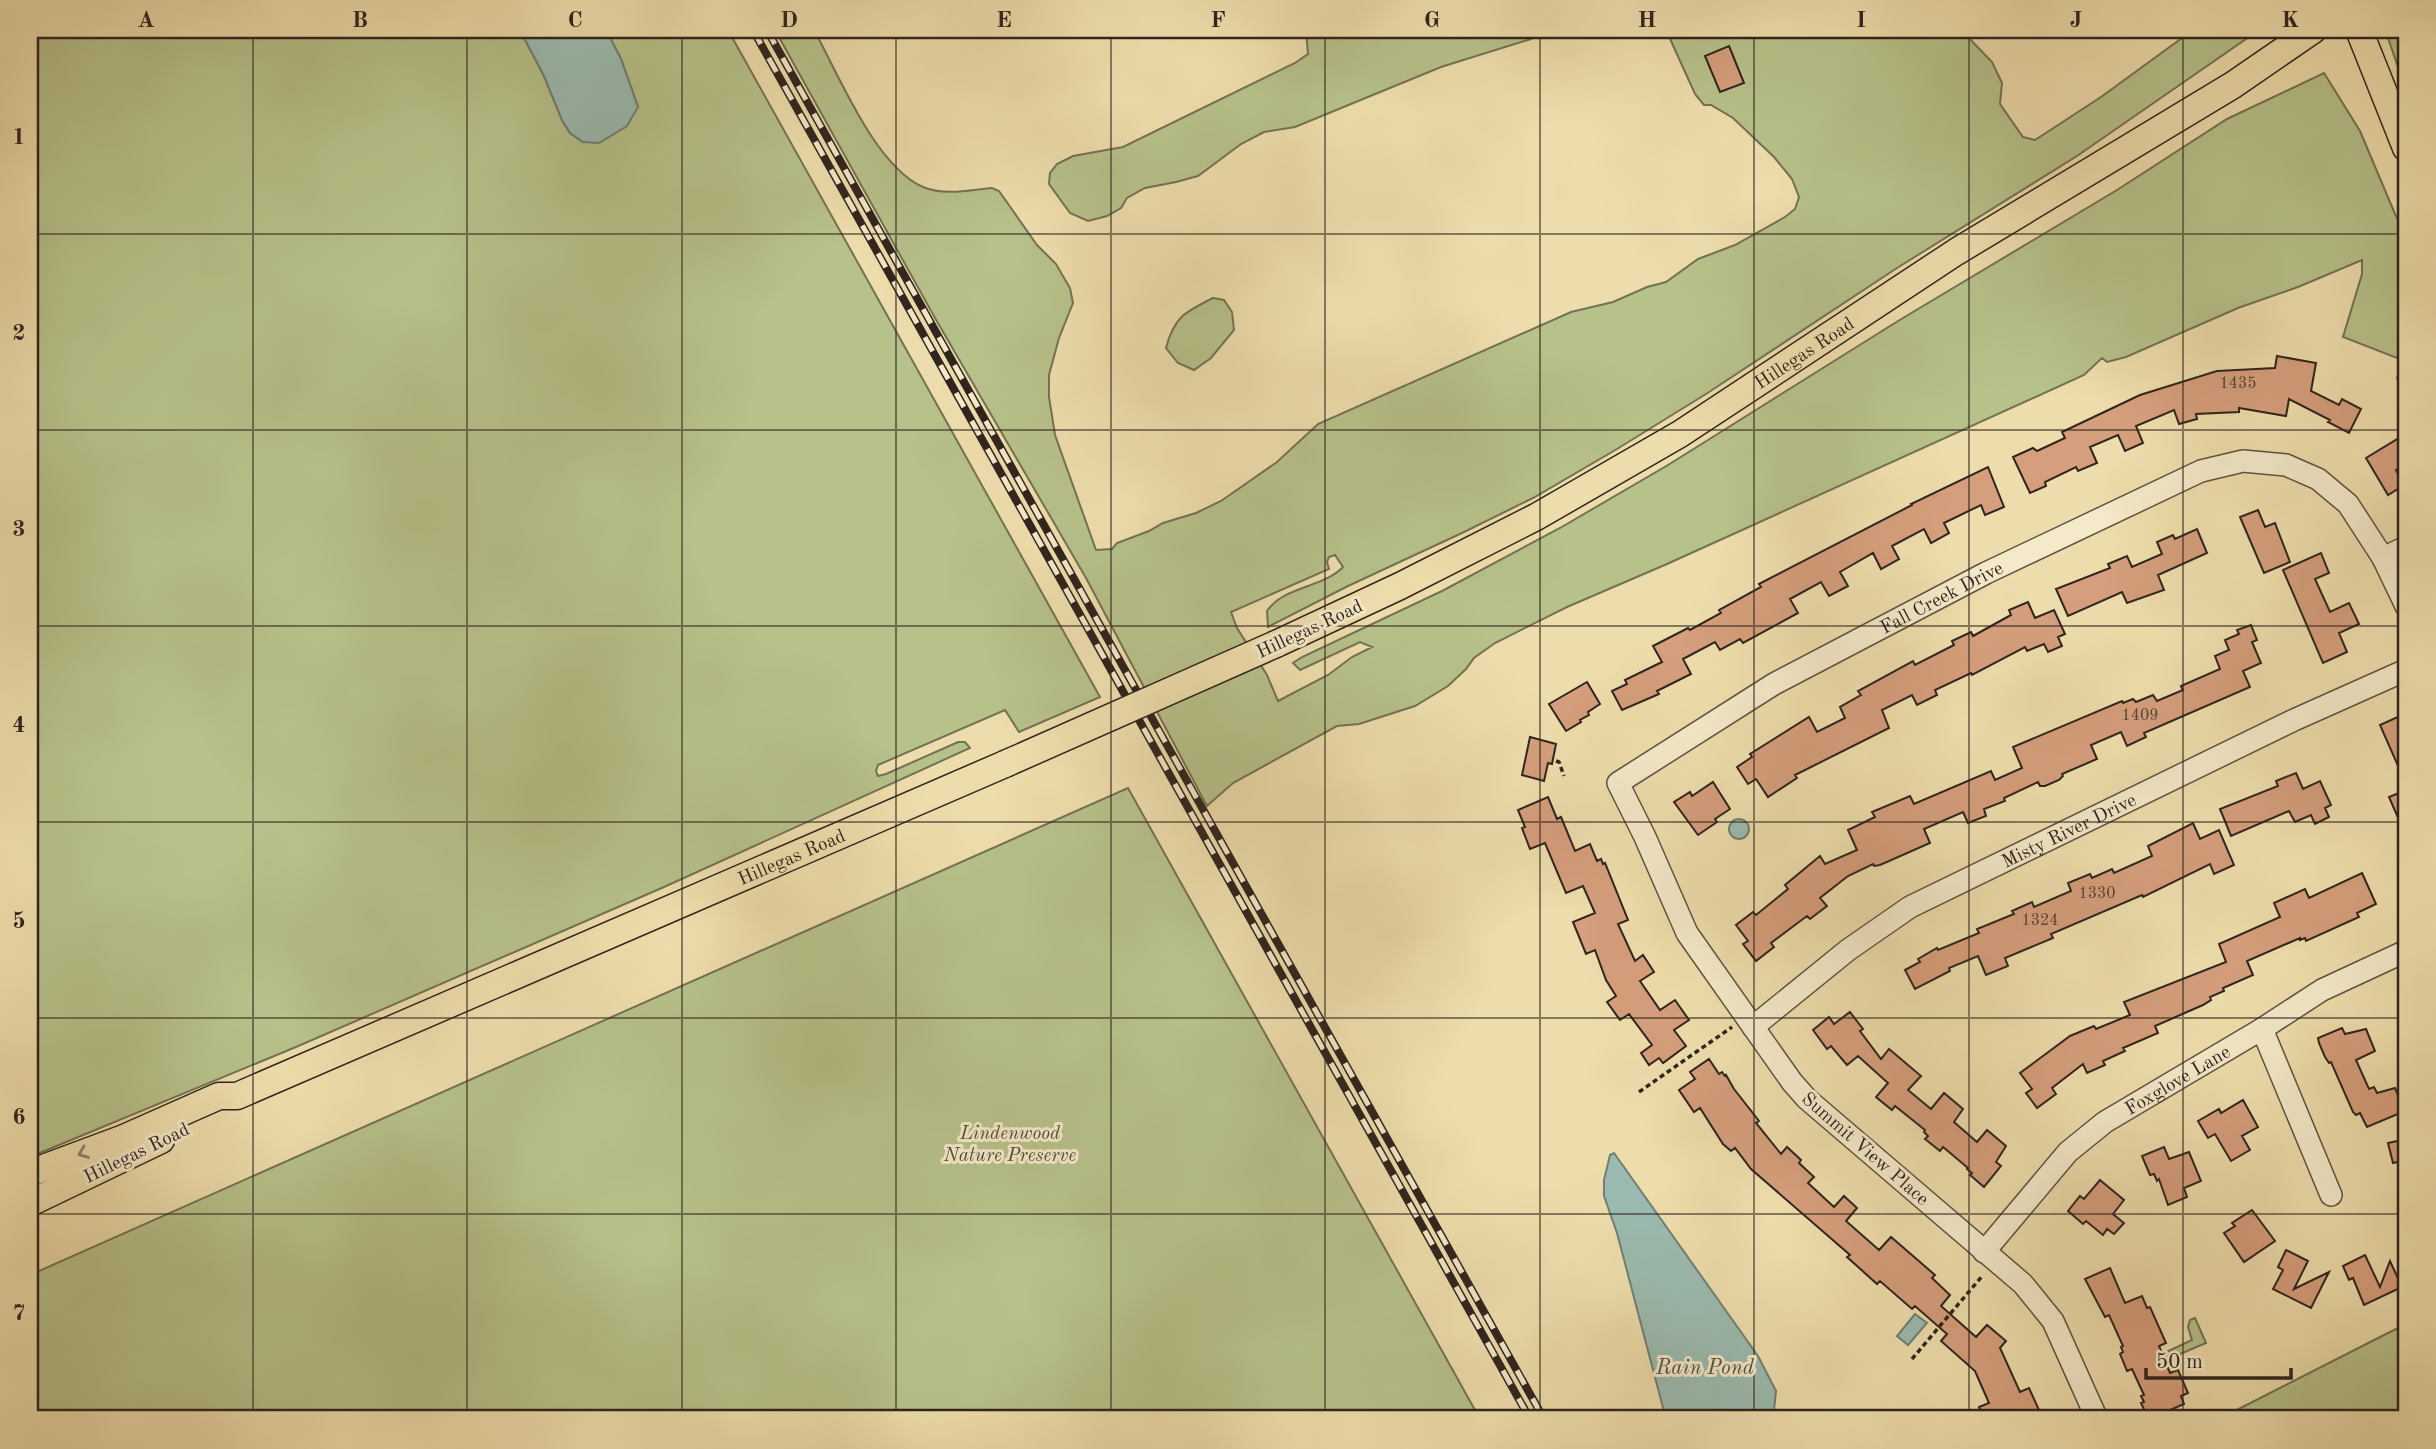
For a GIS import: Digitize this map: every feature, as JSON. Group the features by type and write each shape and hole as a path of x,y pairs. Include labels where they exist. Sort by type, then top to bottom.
{"main road":[{"name":"Hillegas Road","path":"30,1173 124,1138 219,1096 237,1096 1005,764 1400,586 1536,517 1680,434 1956,252 2233,85 2313,30"},
{"path":"2359,30 2406,148"},
{"name":"Hillegas Road","path":"30,1203 226,1109 237,1096"}],"street":[{"name":"Fall Creek Drive","path":"1618,783 1778,682 2015,559 2202,471 2243,461 2287,465 2318,479 2348,504 2382,558 2406,606"},
{"path":"2382,558 2406,547"},
{"name":"Misty River Drive","path":"1744,1025 1910,908 2294,720 2406,670"},
{"name":"Summit View Place","path":"1618,783 1687,933 1744,1025 1807,1099 1986,1262 2023,1284 2053,1321 2097,1419"},
{"name":"Foxglove Lane","path":"1986,1262 2049,1173 2085,1136 2136,1102 2262,1029 2322,990 2406,951"},
{"path":"2262,1029 2331,1195"}],"path":[{"path":"2399,468 2406,482"},
{"path":"2400,498 2406,489"},
{"path":"1556,761 1559,762 1564,776"},
{"path":"1639,1092 1744,1025"},
{"path":"1912,1359 1975,1283 1986,1262"}],"green space":[{"path":"30,30 520,30 544,76 562,120 570,133 583,142 638,107 621,59 606,30 728,30 1100,697 1019,732 1005,710 878,765 876,771 878,776 886,774 958,742 965,742 970,748 664,887 296,1047 30,1157"},
{"path":"775,30 814,30 860,118 889,160 906,176 931,190 957,192 992,188 999,191 1037,245 1056,264 1070,288 1073,303 1059,338 1049,375 1049,397 1055,435 1096,550 1112,549 1117,543 1221,501 1277,462 1318,424 1571,312 1613,302 1666,282 1698,259 1735,245 1795,209 1799,197 1792,179 1774,157 1733,118 1711,105 1704,105 1695,94 1666,30 1955,30 1969,38 1992,62 2002,83 2000,104 2023,137 2035,140 2101,97 2193,30 2259,30 2077,156 1897,268 1706,394 1533,498 1268,627 1267,611 1274,603 1335,574 1343,567 1335,555 1329,557 1329,569 1231,612 1237,628 1267,675 1278,701 1328,675 1352,657 1372,647 1360,642 1300,670 1293,663 1302,657 1442,591 1560,528 1668,465 1898,321 2117,190 2227,119 2324,73 2360,131 2406,234 2406,393 2397,378 2405,361 2343,337 2362,274 2362,260 2238,308 2126,357 2107,362 2102,358 2084,375 1567,607 1495,643 1474,658 1448,686 1415,706 1359,724 1337,726 1233,783 1207,806 1086,578 935,318"},
{"path":"1306,30 1545,30 1531,39 1441,67 1295,127 1264,132 1241,144 1198,176 1145,188 1127,198 1121,208 1107,216 1088,221 1070,213 1049,184 1050,173 1057,164 1073,156 1123,147 1295,63 1308,54"},
{"path":"2388,30 2406,30 2406,90 2388,38"},
{"path":"1213,298 1224,300 1232,312 1234,330 1211,358 1194,370 1178,363 1166,348 1177,322 1195,307"},
{"name":"Lindenwood Nature Preserve","path":"1128,788 1480,1419 30,1419 30,1275"},
{"path":"2195,1318 2206,1343 2164,1361 2162,1354 2192,1340 2188,1327 2190,1320"},
{"path":"2406,1324 2406,1419 2219,1419 2386,1334"}],"water":[{"path":"520,30 606,30 621,59 638,107 627,126 599,143 583,142 570,133"},
{"path":"1735,819 1743,819 1749,829 1743,839 1735,839 1729,833 1729,825"},
{"name":"Rain Pond","path":"1614,1153 1758,1356 1776,1391 1773,1419 1666,1419 1617,1233 1604,1196 1604,1180 1610,1155"},
{"path":"1915,1314 1927,1323 1908,1345 1897,1336"}],"building":[{"path":"1729,46 1744,83 1720,92 1705,56"},
{"path":"2277,356 2316,363 2311,391 2339,405 2342,399 2361,409 2349,433 2289,399 2286,416 2239,408 2239,412 2196,414 2197,419 2179,424 2174,410 2136,426 2143,443 2125,451 2118,435 2090,447 2097,463 2078,471 2076,467 2045,482 2046,486 2030,493 2013,457 2033,448 2037,451 2065,438 2062,432 2140,395 2217,371 2275,368"},
{"path":"2399,438 2406,450 2406,464 2396,470 2404,485 2388,495 2366,458"},
{"path":"1988,467 2004,507 1985,515 1981,505 1944,523 1949,533 1931,543 1924,529 1892,546 1899,559 1881,569 1873,553 1840,572 1848,586 1829,596 1821,582 1790,599 1798,613 1743,643 1740,639 1720,650 1715,642 1683,659 1691,674 1657,691 1659,694 1622,710 1612,691 1627,684 1625,680 1662,662 1653,646 1721,613 1719,610 1761,587 1759,584"},
{"path":"2258,510 2265,527 2275,523 2290,562 2264,573 2240,517"},
{"path":"2197,529 2207,553 2158,575 2164,590 2127,603 2122,592 2068,616 2056,589 2110,568 2108,564 2127,556 2132,567 2162,554 2157,542 2173,535 2175,539"},
{"path":"2321,553 2329,573 2315,579 2330,612 2349,603 2359,624 2339,633 2347,652 2323,663 2283,570"},
{"path":"2028,602 2035,618 2054,610 2065,634 2058,637 2062,646 2048,652 2044,644 2027,651 2025,647 1972,675 1971,673 1935,690 1937,695 1917,705 1912,695 1882,710 1889,728 1795,775 1797,778 1768,797 1756,779 1748,784 1737,767 1752,757 1750,754 1809,717 1817,732 1845,718 1840,707 1861,695 1858,691 1913,661 1915,665 1954,645 1952,641 1971,632 1973,636 2011,615 2009,610"},
{"path":"2251,625 2257,640 2252,642 2261,663 2243,671 2250,687 2144,733 2146,737 2127,746 2121,732 2091,745 2097,759 2062,774 2059,780 2045,786 2040,786 2038,782 2004,798 2005,801 1984,809 1986,816 1968,823 1963,812 1924,829 1930,843 1848,876 1820,898 1827,906 1810,919 1807,916 1771,943 1774,947 1756,961 1743,944 1748,941 1736,925 1753,912 1756,915 1788,889 1785,885 1820,856 1825,864 1857,850 1848,830 1875,817 1872,812 1910,796 1914,804 1991,771 1995,780 2022,768 2013,747 2122,701 2123,703 2133,699 2136,702 2153,695 2157,701 2183,690 2181,686 2220,669 2215,656 2229,650 2225,640 2239,634 2237,630"},
{"path":"1587,682 1600,704 1588,712 1589,715 1580,720 1581,722 1566,731 1549,704"},
{"path":"2402,715 2406,723 2406,784 2380,725"},
{"path":"1530,737 1556,744 1552,764 1548,763 1544,781 1522,775"},
{"path":"2296,773 2303,789 2320,781 2331,805 2325,808 2329,817 2315,824 2311,815 2295,822 2289,811 2231,836 2220,809 2278,786 2276,781"},
{"path":"1713,782 1730,809 1698,835 1674,802 1690,792 1692,796"},
{"path":"2406,790 2406,836 2389,797"},
{"path":"1548,797 1557,819 1561,817 1575,851 1590,844 1597,861 1601,859 1603,864 1605,863 1628,920 1618,924 1635,961 1643,955 1654,972 1640,981 1660,1010 1675,1000 1689,1020 1674,1030 1686,1046 1663,1063 1659,1058 1649,1065 1641,1053 1652,1045 1629,1014 1620,1020 1607,1002 1616,996 1606,980 1595,950 1586,954 1573,922 1595,913 1583,886 1566,893 1545,843 1530,849 1518,810"},
{"path":"2193,823 2200,839 2219,830 2234,865 2214,874 2210,864 2143,897 2142,895 2051,934 2053,938 2005,958 2008,966 1986,975 1978,956 1949,968 1950,971 1915,989 1905,970 1920,962 1918,959 1937,948 1938,950 1979,933 1977,929 2014,914 2012,911 2032,902 2034,907 2071,891 2068,883 2090,874 2092,878 2112,869 2114,873 2152,856 2148,846"},
{"path":"2362,873 2376,904 2357,913 2359,917 2306,941 2305,938 2300,938 2247,961 2253,975 2223,988 2224,991 2210,997 2211,1000 2203,1005 2155,1026 2158,1033 2123,1048 2125,1051 2103,1061 2105,1065 2087,1073 2083,1064 2052,1088 2056,1094 2037,1108 2026,1093 2032,1089 2020,1073 2070,1036 2130,1015 2124,1002 2226,962 2219,944 2280,917 2274,903 2305,889 2309,898"},
{"path":"1850,1012 1863,1029 1860,1031 1881,1059 1889,1049 1921,1076 1908,1090 1931,1109 1944,1093 1963,1109 1954,1122 1977,1142 1987,1130 2006,1146 1996,1162 2001,1166 1984,1187 1970,1175 1972,1173 1968,1168 1943,1147 1940,1151 1925,1139 1928,1136 1925,1130 1895,1106 1892,1110 1876,1097 1888,1083 1858,1056 1847,1065 1831,1046 1827,1049 1813,1030 1829,1017 1834,1024"},
{"path":"2342,1028 2345,1034 2366,1029 2375,1051 2356,1060 2369,1089 2374,1087 2377,1093 2395,1088 2405,1111 2367,1127 2360,1113 2356,1115 2353,1112 2318,1038"},
{"path":"1709,1059 1719,1074 1722,1072 1726,1075 1759,1121 1756,1123 1781,1154 1787,1147 1801,1160 1799,1163 1814,1177 1808,1183 1834,1207 1844,1196 1857,1208 1846,1221 1879,1250 1891,1237 1935,1275 1932,1278 1950,1295 1941,1306 1976,1337 1987,1325 2006,1341 2000,1348 2020,1392 2029,1388 2039,1410 2035,1412 2038,1419 1984,1419 1979,1407 1989,1403 1975,1371 1941,1341 1947,1334 1915,1306 1912,1309 1880,1281 1877,1284 1847,1257 1850,1255 1751,1169 1735,1148 1731,1151 1723,1144 1700,1108 1694,1112 1679,1090 1695,1079 1690,1072"},
{"path":"2243,1100 2258,1127 2242,1136 2250,1150 2231,1161 2215,1134 2208,1138 2198,1121 2219,1109 2221,1113"},
{"path":"2406,1139 2406,1160 2393,1163 2388,1143"},
{"path":"2164,1147 2169,1159 2189,1152 2201,1181 2184,1188 2187,1197 2168,1205 2159,1179 2157,1181 2154,1174 2150,1175 2142,1156"},
{"path":"2100,1180 2124,1200 2113,1214 2124,1223 2114,1234 2107,1229 2103,1235 2086,1221 2083,1224 2068,1211 2080,1196 2084,1199"},
{"path":"2252,1210 2275,1241 2244,1262 2224,1233 2235,1226 2232,1223"},
{"path":"2286,1250 2308,1261 2294,1289 2329,1272 2311,1308 2273,1289 2283,1270 2278,1267"},
{"path":"2365,1255 2380,1287 2390,1261 2402,1287 2364,1305 2353,1278 2349,1280 2343,1266"},
{"path":"2110,1268 2125,1303 2142,1296 2147,1308 2150,1307 2166,1343 2159,1346 2170,1373 2178,1370 2188,1393 2181,1396 2184,1404 2161,1414 2159,1411 2147,1416 2141,1403 2144,1402 2141,1396 2144,1395 2132,1369 2127,1371 2120,1354 2123,1352 2123,1346 2109,1315 2105,1317 2085,1279"}],"railway":[{"path":"753,30 1530,1419"},
{"path":"767,30 1544,1419"}]}
